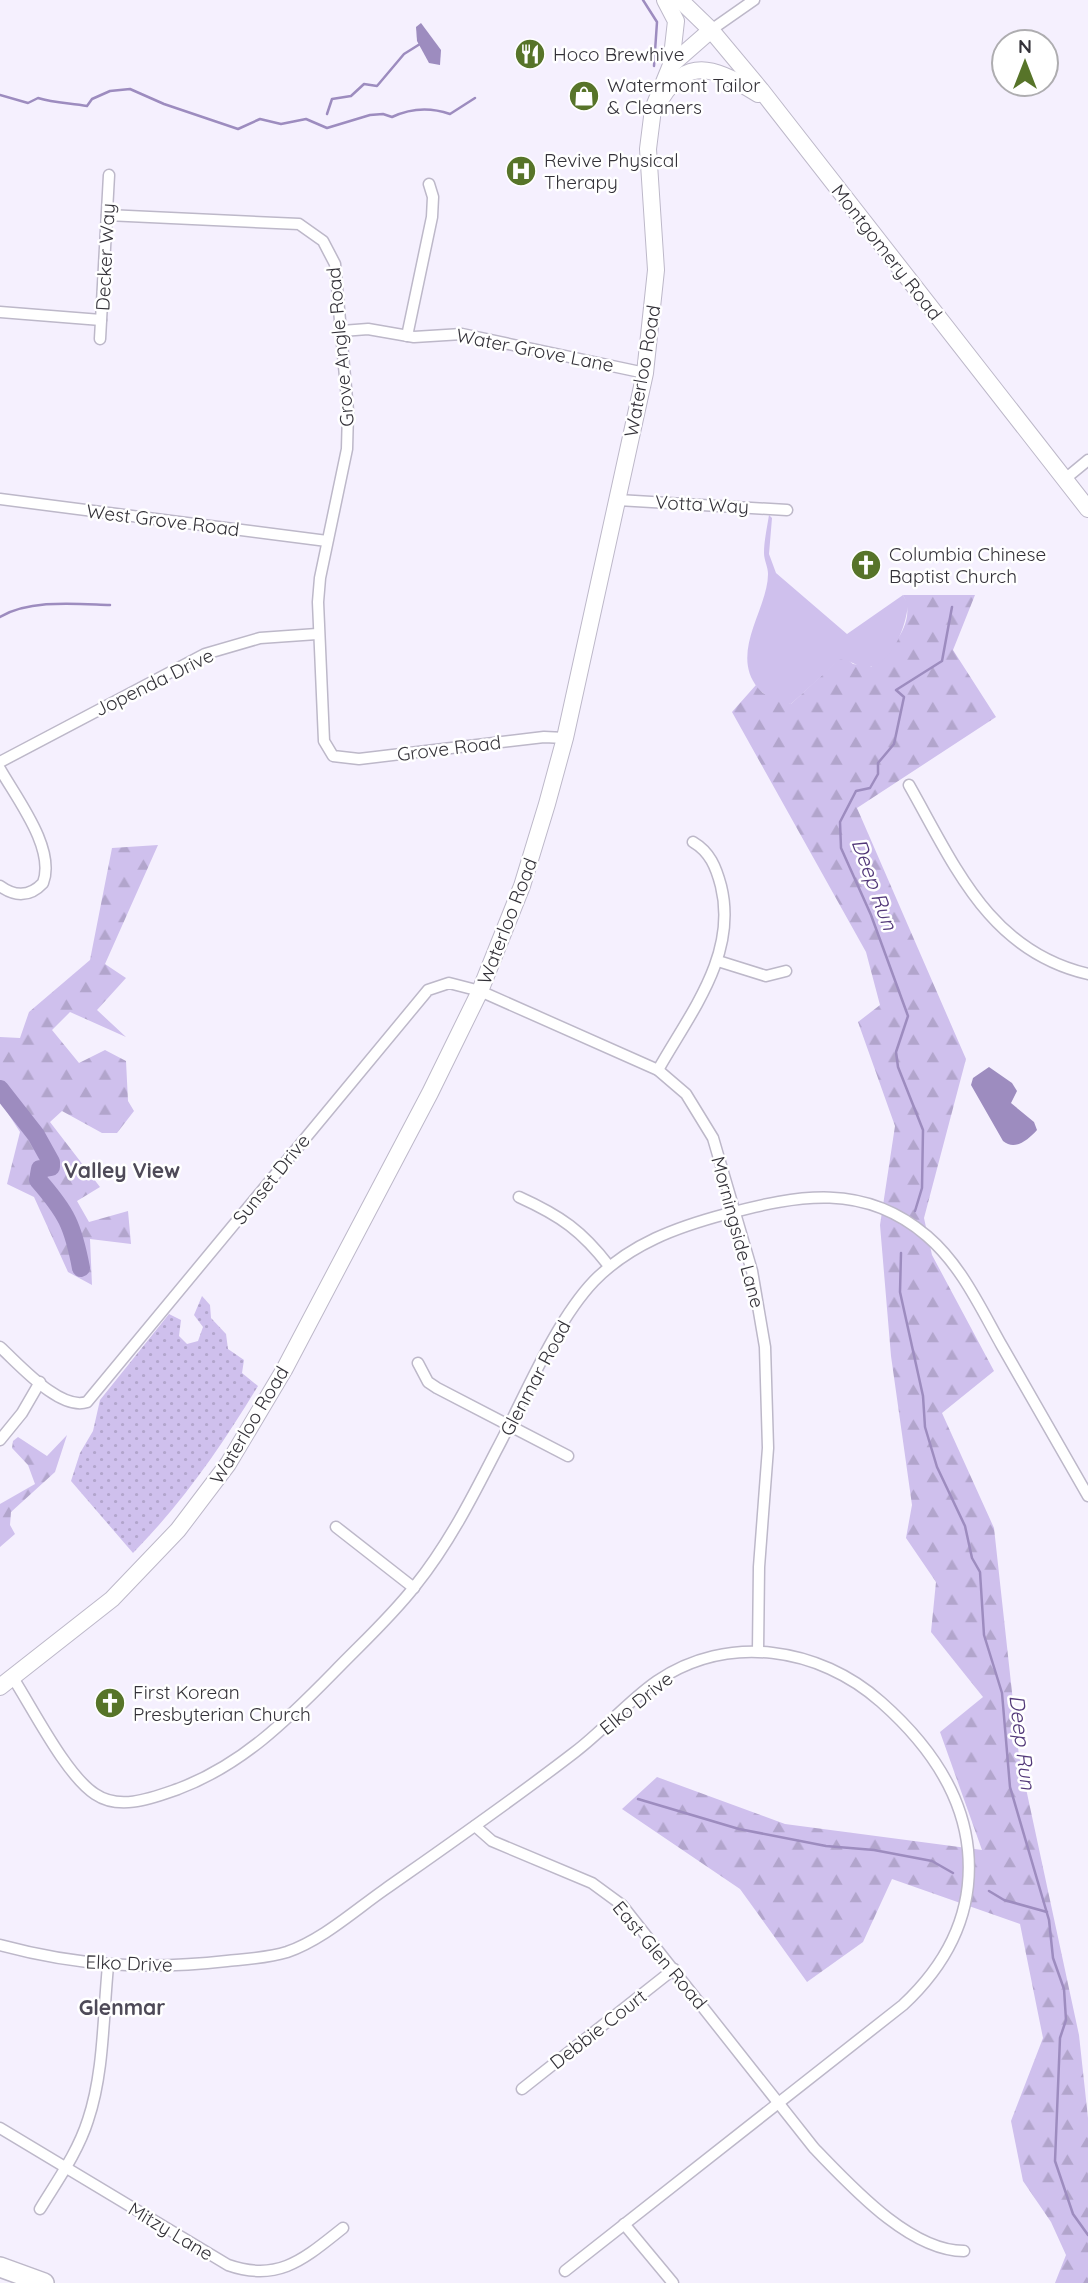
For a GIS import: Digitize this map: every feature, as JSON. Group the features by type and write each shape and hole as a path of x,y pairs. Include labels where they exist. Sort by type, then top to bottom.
{"highway":[{"path":"0,2267 44,2283"}],"main road":[{"path":"665,0 676,21 671,65"},
{"name":"Montgomery Road","path":"680,0 711,30 768,101 1088,509"},
{"name":"Waterloo Road","path":"7,1683 112,1599 178,1530 228,1464 302,1335 430,1093 480,991 533,853 565,738 645,373 656,270 650,127 657,94 671,65 711,30"},
{"path":"650,127 669,87 696,71 719,72 768,101"}],"street":[{"path":"711,30 754,0"},
{"name":"Decker Way","path":"100,339 109,175"},
{"path":"407,336 432,217 433,197 429,184"},
{"name":"Grove Angle Road","path":"107,215 289,222 308,228 323,241 335,264 348,411 347,449 320,578 317,634 324,741 333,757"},
{"path":"0,312 101,320"},
{"name":"Water Grove Lane","path":"342,331 369,329 407,336 462,334 645,373"},
{"path":"1065,480 1088,460"},
{"name":"West Grove Road","path":"0,499 327,541"},
{"name":"Votta Way","path":"618,500 787,510"},
{"name":"Jopenda Drive","path":"0,762 205,654 260,638 317,634"},
{"name":"Grove Road","path":"333,757 359,758 544,737 565,738"},
{"path":"0,769 43,846 47,867 43,883 28,894 9,892 0,886"},
{"path":"909,785 966,884 1001,929 1039,957 1088,974"},
{"path":"658,1070 718,961 725,925 722,888 710,857 693,842"},
{"path":"718,961 766,976 786,971"},
{"name":"Sunset Drive","path":"40,1382 62,1400 77,1405 95,1396 428,990 449,983 480,991"},
{"name":"Morningside Lane","path":"480,991 658,1070 686,1094 706,1121 735,1212 760,1310 768,1392 758,1651"},
{"path":"519,1197 562,1218 577,1229 610,1266"},
{"name":"Glenmar Road","path":"7,1683 84,1784 95,1794 109,1800 137,1802 195,1782 255,1746 284,1724 414,1588 458,1521 575,1303 610,1266 651,1239 735,1212 795,1197 841,1198 888,1211 925,1234 946,1253 962,1276 1088,1496"},
{"path":"0,1348 40,1382 22,1413 0,1440"},
{"path":"418,1363 428,1382 568,1456"},
{"path":"336,1527 414,1588"},
{"name":"Elko Drive","path":"0,1945 108,1966 215,1962 286,1952 321,1933 475,1826 604,1730 646,1690 674,1671 712,1656 758,1651 803,1657 840,1672 875,1696 911,1731 929,1753 954,1797 963,1824 969,1872 962,1918 941,1964 903,2005 565,2271"},
{"name":"East Glen Road","path":"475,1826 492,1841 592,1883 635,1919 814,2148 889,2217 931,2246 964,2251"},
{"path":"40,2209 65,2168 92,2107 108,1966"},
{"name":"Debbie Court","path":"522,2089 674,1969"},
{"name":"Mitzy Lane","path":"0,2128 228,2264 254,2276 286,2271 343,2228"},
{"path":"624,2224 673,2283"}],"green space":[{"path":"769,515 772,518 769,554 776,573 847,634 903,595 908,604 901,632 886,657 870,667 839,660 791,704 761,692 750,674 747,660 748,646 766,588 768,574 764,548"},
{"path":"903,595 975,595 953,650 996,717 857,808 966,1059 924,1218 932,1255 994,1371 942,1413 994,1528 1019,1756 1079,2035 1088,2118 1088,2283 1055,2283 1066,2255 1051,2222 1023,2181 1011,2121 1043,2038 1020,1924 892,1879 863,1942 807,1982 740,1889 622,1809 657,1777 785,1824 982,1850 940,1732 983,1697 931,1632 936,1582 906,1538 912,1505 891,1356 880,1225 895,1126 858,1022 880,1005 866,952 732,712 756,685 763,693 791,704 839,659 871,667 887,653 905,625 907,605"},
{"path":"158,845 105,964 126,978 97,1010 126,1037 70,1012 52,1030 79,1063 105,1050 126,1061 128,1101 134,1111 117,1133 102,1133 62,1111 50,1122 100,1187 77,1201 89,1222 128,1211 131,1244 90,1239 92,1285 68,1272 34,1197 7,1184 20,1132 0,1101 0,1037 20,1038 29,1012 90,960 112,848"},
{"path":"202,1296 210,1305 211,1318 226,1334 228,1349 244,1360 242,1373 258,1386 200,1473 133,1553 71,1481 80,1453 93,1431 100,1400 169,1314 181,1320 179,1336 187,1344 198,1341 203,1327 194,1315"},
{"path":"67,1435 55,1472 11,1512 10,1525 15,1534 0,1547 0,1504 35,1484 28,1465 12,1448 13,1441 18,1437 47,1456"}],"shaded area":[{"path":"421,23 441,50 440,65 429,63 417,41 416,27"},
{"path":"989,1067 1012,1083 1017,1091 1011,1103 1034,1122 1037,1130 1017,1145 1003,1141 971,1085 973,1078"}],"waterway":[{"path":"643,0 657,22 654,66"},
{"path":"327,114 332,99 351,96 364,84 377,86 404,54 420,44"},
{"path":"0,95 28,103 38,98 87,106 92,99 110,91 130,89 164,104 238,129 260,119 281,124 306,119 327,128 370,115 383,114 392,117 421,110 450,114 475,98"},
{"path":"0,617 12,611 39,605 110,605"},
{"name":"Deep Run","path":"915,1211 922,1188 923,1130 898,1067 896,1052 908,1016 871,915 841,848 840,822 856,791 870,788 878,774 878,763 894,744 904,697 896,690 942,661 952,607"},
{"path":"0,1089 36,1135 51,1162 51,1167 40,1169 38,1180 67,1221 81,1268"},
{"name":"Deep Run","path":"901,1253 900,1292 923,1396 925,1427 937,1467 965,1526 972,1558 980,1572 984,1635 1002,1693 1010,1787 1049,1920 1053,1958 1064,1989 1066,2020 1060,2038 1055,2161 1073,2214 1088,2235"},
{"path":"638,1799 739,1829 826,1846 874,1850 932,1861 953,1873"},
{"path":"989,1891 1004,1900 1047,1912"}],"place":[{"name":"Hoco Brewhive","path":"530,54"},
{"name":"Watermont Tailor & Cleaners","path":"584,96"},
{"name":"Revive Physical Therapy","path":"521,171"},
{"name":"Columbia Chinese Baptist Church","path":"866,565"},
{"name":"First Korean Presbyterian Church","path":"110,1703"}],"district":[{"name":"Valley View","path":"122,1170"},
{"name":"Glenmar","path":"122,2007"}]}
